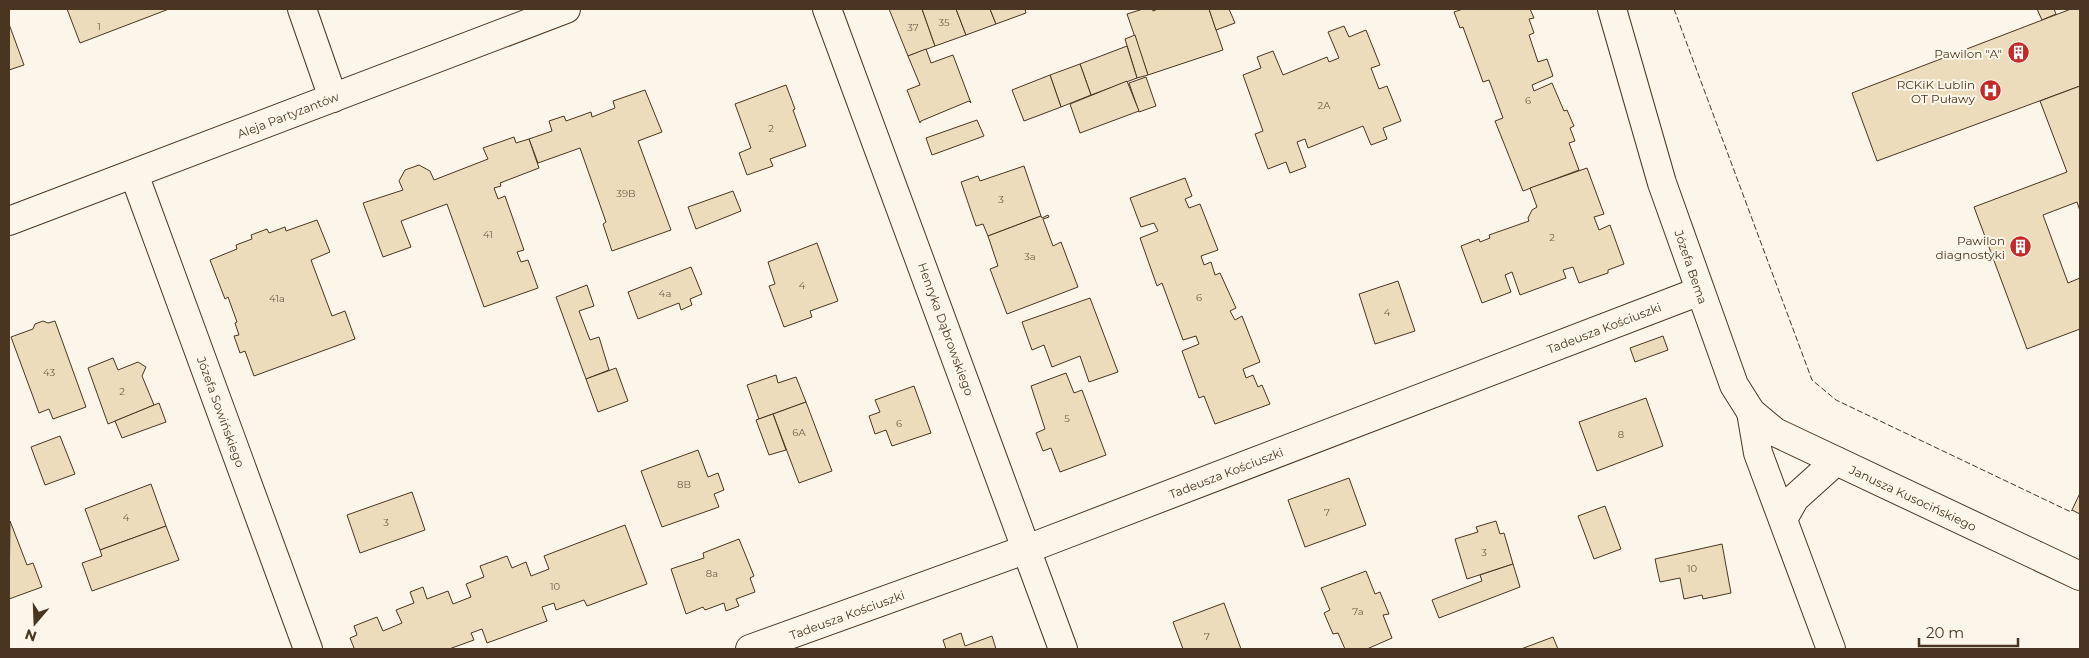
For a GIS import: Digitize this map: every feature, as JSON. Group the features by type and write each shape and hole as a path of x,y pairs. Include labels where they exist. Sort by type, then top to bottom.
{"street":[{"path":"302,9 333,98"},
{"name":"Aleja Partyzantów","path":"9,221 566,9"},
{"name":"Henryka Dąbrowskiego","path":"826,9 1063,649"},
{"name":"Józefa Bema","path":"1612,9 1662,183 1734,385 1752,412 1758,453 1831,649"},
{"name":"Józefa Sowińskiego","path":"134,174 308,649"},
{"name":"Tadeusza Kościuszki","path":"750,649 1027,550 1700,291"},
{"name":"Janusza Kusocińskiego","path":"1752,412 1775,432 2080,576"},
{"path":"1783,520 1795,498 1836,461"}],"building":[{"path":"67,9 169,9 80,43"},
{"path":"889,9 922,9 935,46 908,56"},
{"path":"922,9 956,9 966,35 935,46"},
{"path":"956,9 990,9 996,24 966,35"},
{"path":"990,9 1025,9 1026,13 996,24"},
{"path":"1143,9 1152,9 1153,11 1158,9 1209,9 1223,50 1148,75 1127,14"},
{"path":"1209,9 1229,9 1235,23 1216,30"},
{"path":"1463,9 1530,9 1534,18 1529,19 1534,33 1529,35 1538,62 1547,59 1553,76 1532,85 1534,91 1552,83 1564,111 1567,110 1574,126 1570,128 1575,141 1569,143 1579,170 1523,191 1495,121 1503,118 1489,80 1483,82 1463,27 1460,28 1454,12"},
{"path":"2037,9 2054,9 2056,14 2042,20"},
{"name":"Pawilon \"A\"","path":"2071,9 2080,9 2080,86 1877,161 1852,93"},
{"path":"9,24 24,65 9,70"},
{"path":"1344,26 1349,37 1366,30 1380,65 1371,68 1379,89 1387,86 1401,121 1383,128 1387,139 1371,145 1363,126 1308,148 1305,139 1297,142 1306,167 1290,173 1286,162 1268,169 1255,134 1263,131 1243,75 1261,68 1257,57 1273,51 1283,75 1327,57 1329,62 1339,58 1328,32"},
{"path":"1135,35 1148,75 1137,78 1125,39"},
{"path":"1127,46 1137,78 1091,95 1080,64"},
{"path":"926,49 931,63 953,55 971,103 969,101 920,123 907,90 920,85 908,56"},
{"path":"1080,64 1091,95 1061,107 1050,75"},
{"path":"1050,75 1061,107 1024,121 1012,90"},
{"path":"1146,77 1156,106 1139,112 1129,83"},
{"path":"1127,81 1139,111 1080,133 1070,104"},
{"path":"786,85 806,146 770,159 773,166 747,175 739,153 751,148 735,104"},
{"name":"Pawilon diagnostyki","path":"2080,86 2080,211 2077,202 2043,215 2068,283 2080,278 2080,329 2027,349 1974,207 2067,172 2040,101"},
{"path":"645,90 662,132 638,141 671,230 612,251 603,224 606,222 580,148 538,163 529,139 552,131 549,121 564,116 566,121 591,112 592,117 615,108 613,101"},
{"path":"977,120 984,136 932,155 926,138"},
{"path":"514,137 516,143 529,139 539,168 500,183 501,186 494,188 498,199 505,196 524,250 517,252 521,262 528,260 538,288 484,307 447,204 401,221 411,247 383,257 363,203 403,190 399,181 405,170 419,165 430,171 434,180 488,159 483,148"},
{"path":"1024,166 1041,216 988,236 983,224 976,226 961,182 978,176 980,181"},
{"path":"1587,168 1604,214 1594,217 1599,230 1610,225 1624,264 1608,270 1608,273 1579,283 1573,267 1563,270 1566,278 1520,295 1512,272 1505,275 1511,292 1482,303 1461,246 1479,239 1480,242 1490,238 1489,235 1529,221 1528,218 1532,210 1537,207 1530,188"},
{"path":"1185,178 1192,196 1185,199 1189,208 1200,204 1218,250 1201,256 1204,265 1211,262 1215,275 1220,273 1236,308 1230,311 1235,320 1242,316 1260,362 1243,369 1246,378 1253,375 1258,387 1262,385 1270,404 1215,424 1204,396 1199,398 1182,351 1199,344 1196,336 1183,340 1162,283 1157,286 1140,238 1158,231 1154,223 1141,227 1130,198"},
{"path":"733,191 741,211 696,229 688,207"},
{"path":"1048,215 1049,217 1043,219 1053,246 1061,242 1078,287 1007,314 990,269 998,266 988,236"},
{"path":"317,220 330,252 311,260 332,316 345,311 355,339 254,376 245,351 240,353 234,336 239,335 235,323 237,322 228,297 225,299 210,260 237,249 236,245 252,239 251,235 267,229 269,233 285,227 286,231"},
{"path":"817,243 838,301 810,311 812,317 784,327 769,286 775,284 768,262"},
{"path":"691,267 702,294 690,299 692,305 681,310 679,303 638,319 628,292"},
{"path":"1398,281 1415,331 1375,344 1359,294"},
{"path":"587,285 594,306 579,311 590,340 599,337 609,370 586,379 556,297"},
{"path":"1090,298 1118,372 1089,382 1080,356 1052,367 1044,345 1032,350 1022,322"},
{"path":"43,321 48,323 55,321 86,407 53,419 49,409 39,413 11,337 33,329 35,324"},
{"path":"1663,336 1668,350 1635,362 1630,348"},
{"path":"113,358 118,370 138,362 146,367 142,376 154,405 108,424 88,368"},
{"path":"616,368 628,401 598,412 586,379"},
{"path":"1066,373 1074,393 1082,390 1106,455 1060,472 1051,448 1043,451 1036,433 1045,429 1031,386"},
{"path":"776,375 778,383 796,377 806,402 759,419 747,385"},
{"path":"914,386 931,433 892,446 886,430 875,434 869,416 880,412 875,400"},
{"path":"1646,398 1663,446 1597,471 1579,422"},
{"path":"806,402 832,471 799,483 773,414"},
{"path":"159,403 166,422 122,438 115,421"},
{"path":"773,414 786,450 769,455 756,420"},
{"path":"60,436 75,474 45,485 31,447"},
{"path":"698,450 708,477 718,473 724,490 714,494 719,507 662,527 641,471"},
{"path":"1349,478 1366,525 1305,547 1288,500"},
{"path":"151,484 166,526 100,550 85,509"},
{"path":"412,492 425,530 360,553 347,515"},
{"path":"2080,493 2080,514 2072,510"},
{"path":"1605,506 1621,549 1594,559 1578,516"},
{"path":"10,521 27,565 33,563 42,587 9,599"},
{"path":"1496,521 1500,534 1504,533 1513,564 1467,579 1455,539 1478,532 1476,527"},
{"path":"625,525 647,584 587,606 584,600 556,610 554,603 542,607 547,621 487,643 482,629 471,633 474,640 449,649 352,649 354,648 350,638 357,635 354,626 377,617 383,631 402,623 396,610 414,603 410,592 423,587 427,599 448,591 453,604 471,597 466,584 484,577 480,566 507,556 512,568 526,562 531,576 549,569 544,556"},
{"path":"166,526 179,560 92,591 82,563 102,556 100,550"},
{"path":"739,539 754,576 750,578 755,592 736,599 739,606 726,611 724,603 705,610 703,607 686,614 671,569 704,558 703,553"},
{"path":"1722,544 1731,593 1703,599 1702,595 1684,599 1680,578 1660,582 1655,559"},
{"path":"1513,564 1520,587 1439,618 1432,600 1482,581 1480,575"},
{"path":"1366,571 1375,594 1380,592 1389,614 1383,615 1392,638 1367,649 1345,649 1338,633 1333,634 1324,613 1330,610 1321,588"},
{"path":"1224,603 1241,649 1183,649 1173,622"},
{"path":"961,633 965,646 992,636 996,649 946,649 943,640"},
{"path":"1553,637 1558,649 1521,649"}],"fence":[{"path":"1674,9 1812,380 1836,400 2071,512 2072,510"}],"place":[{"name":"Pawilon \"A\"","path":"2018,53"},
{"name":"RCKiK Lublin OT Puławy","path":"1991,91"},
{"name":"Pawilon diagnostyki","path":"2021,247"}]}
